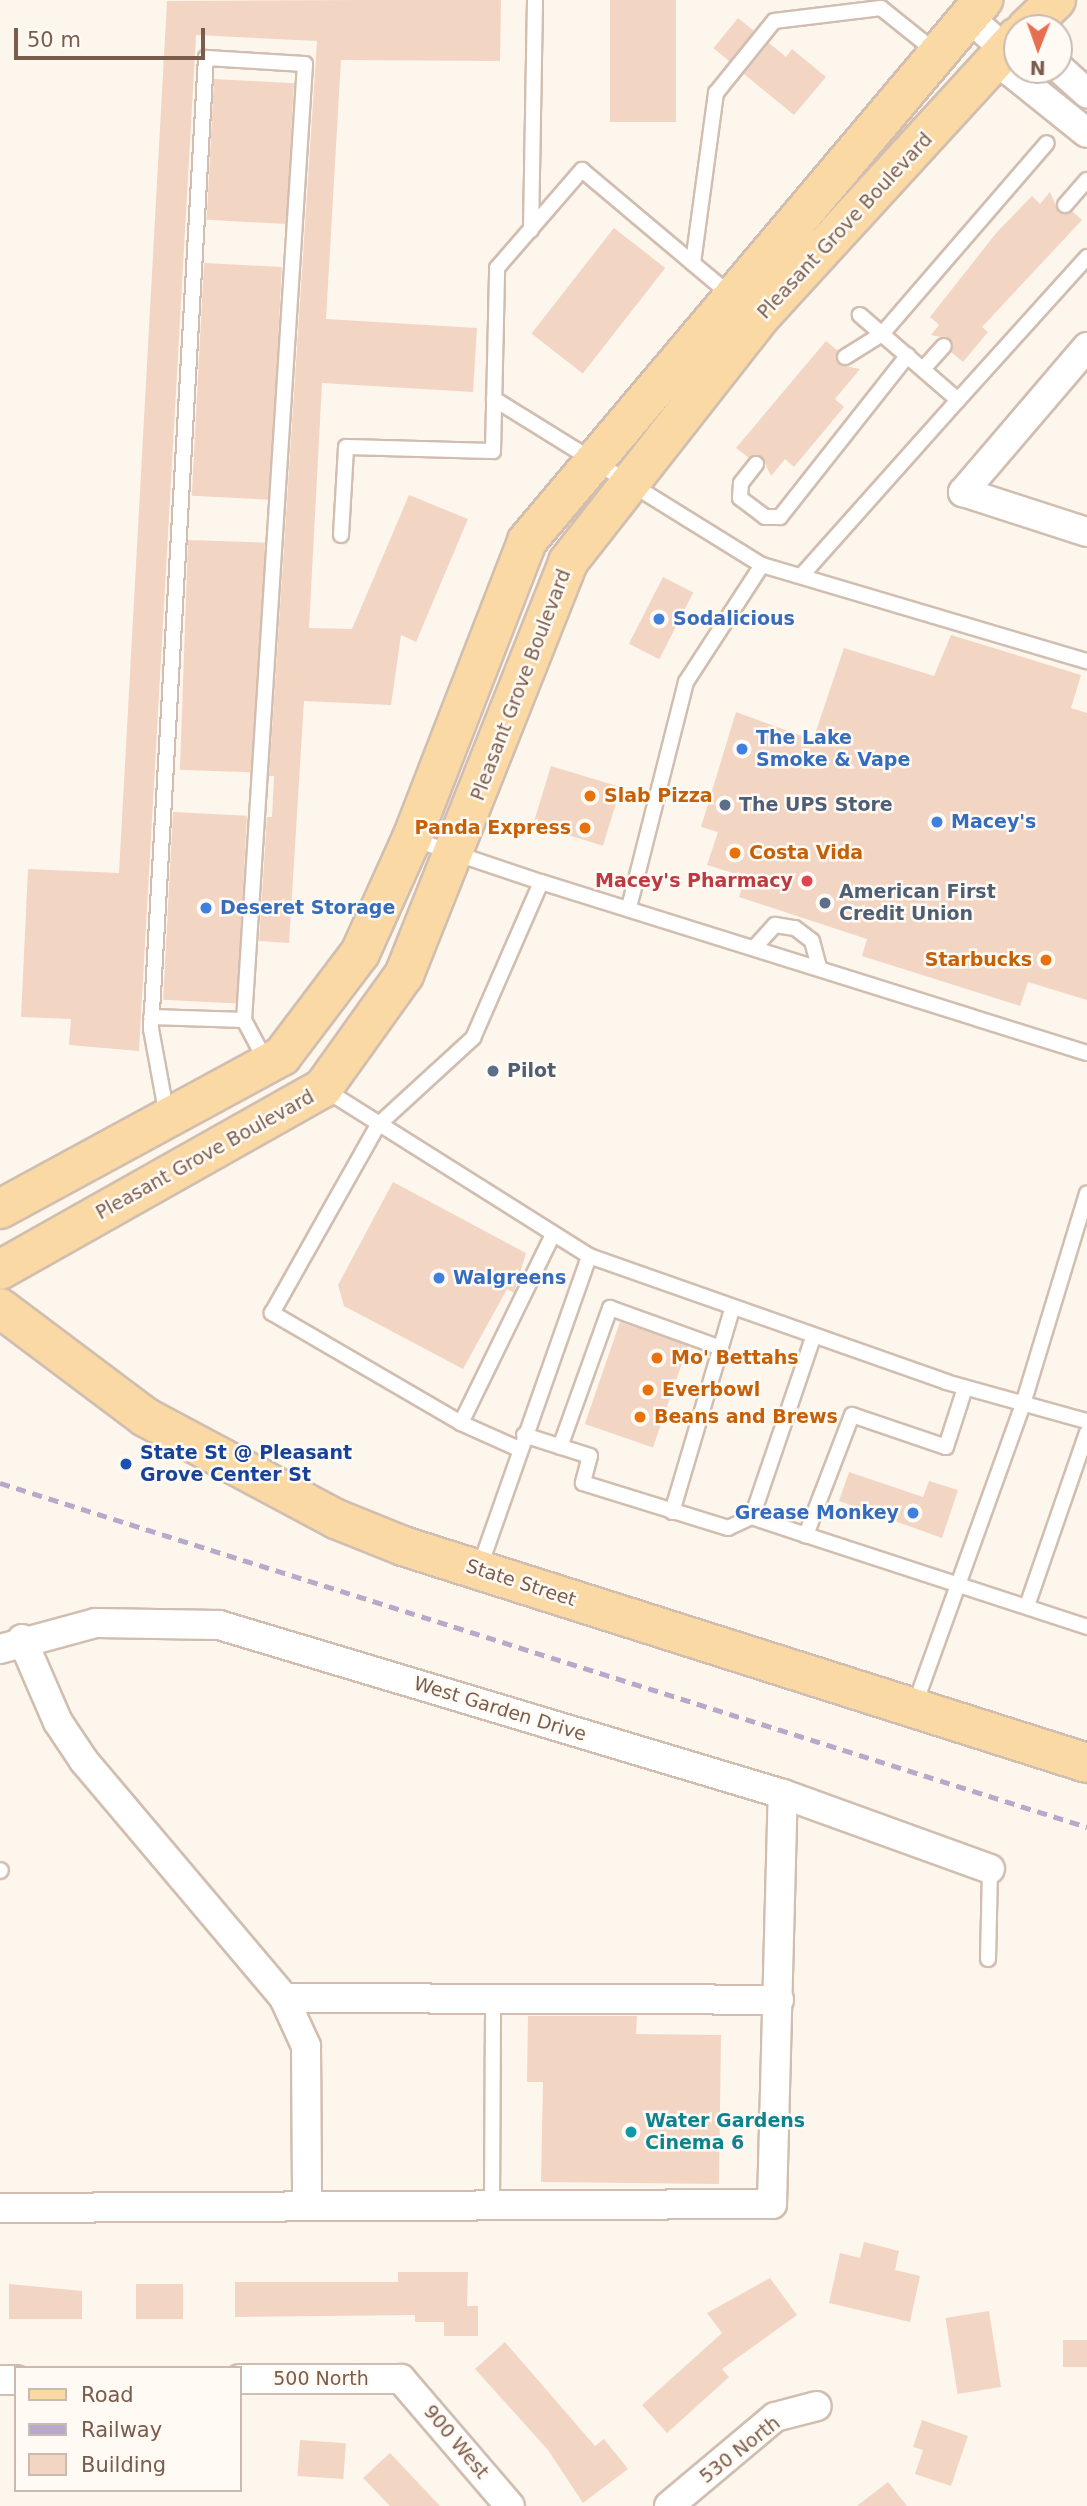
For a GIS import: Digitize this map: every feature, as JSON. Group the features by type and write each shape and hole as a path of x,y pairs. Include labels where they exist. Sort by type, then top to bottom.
{"main road":[{"name":"Pleasant Grove Boulevard","path":"1043,14 1056,0"},
{"name":"Pleasant Grove Boulevard","path":"0,1209 282,1056 360,953 412,838 527,541 729,293 976,8"},
{"name":"Pleasant Grove Boulevard","path":"0,1270 323,1088 404,975 456,856 568,562 627,483 762,315 1003,56"},
{"name":"State Street","path":"0,1308 106,1392 236,1470 336,1519 479,1570 1087,1763"}],"street":[{"path":"976,8 1003,30"},
{"path":"1026,84 1087,134"},
{"path":"1049,103 1069,84"},
{"path":"1087,347 962,492 1087,532"},
{"name":"West Garden Drive","path":"11,1644 96,1623 219,1625 783,1794 990,1869"},
{"path":"11,1644 84,1761 284,1998 306,2046 307,2206"},
{"path":"0,2208 772,2204 783,1794"},
{"path":"284,1998 779,2000"},
{"name":"500 North","path":"242,2379 401,2379"},
{"name":"900 West","path":"401,2379 510,2506"},
{"name":"530 North","path":"669,2506 775,2417 817,2406"}],"lane":[{"path":"531,230 535,0"},
{"path":"692,263 716,93 774,21 881,8 936,52"},
{"path":"168,1120 151,1055 151,1017 206,58 305,64 244,1020 267,1064"},
{"path":"845,356 882,334 1047,143"},
{"path":"341,535 346,447 493,451 496,268 582,170 729,293"},
{"path":"1065,205 1087,180"},
{"path":"802,575 1087,257"},
{"path":"860,315 958,400"},
{"path":"923,369 944,346"},
{"path":"756,464 741,484 740,498 765,517 780,517 908,355"},
{"path":"494,399 762,565 1087,661"},
{"path":"629,908 686,681 762,565"},
{"path":"412,838 456,856 1087,1052"},
{"path":"541,882 473,1038 378,1125 272,1313 461,1423 522,1442 560,1447 590,1456 583,1483 728,1528 752,1517 958,1584 1028,1603 1087,1627"},
{"path":"755,947 775,925 795,928 812,941 819,968"},
{"path":"151,1017 244,1020"},
{"path":"323,1088 589,1256 813,1338 965,1388 1087,1421"},
{"path":"914,1709 1023,1404 1087,1192"},
{"path":"461,1423 554,1234"},
{"path":"479,1570 589,1256"},
{"path":"560,1447 610,1308 721,1348"},
{"path":"672,1512 732,1310"},
{"path":"752,1517 813,1338"},
{"path":"806,1535 852,1415 946,1447 965,1388"},
{"path":"1028,1603 1087,1433"},
{"path":"988,1959 990,1869"},
{"path":"492,1999 492,2206"}],"building":[{"path":"501,0 500,61 341,60 326,319 477,328 473,392 322,383 309,628 352,629 409,495 468,519 416,642 401,635 391,705 304,701 289,943 259,941 267,817 272,817 274,776 269,776 317,41 196,35 139,1051 69,1045 71,1019 21,1017 28,869 119,873 167,1"},
{"path":"610,0 676,0 676,122 610,122"},
{"path":"738,18 754,31 730,62 713,48"},
{"path":"769,43 786,57 792,49 826,77 794,115 744,74"},
{"path":"214,79 294,83 287,224 207,220"},
{"path":"1050,192 1059,213 1072,211 1082,220 982,327 988,332 963,362 951,352 950,339 931,335 939,325 930,317 997,232 1032,196 1040,204"},
{"path":"614,228 665,268 583,374 532,334"},
{"path":"204,263 282,267 270,500 192,496"},
{"path":"826,341 838,351 840,365 860,369 835,399 844,407 794,467 785,459 771,476 762,457 749,458 736,448"},
{"path":"188,540 265,543 257,773 180,770"},
{"name":"Sodalicious","path":"663,577 693,592 659,659 629,644"},
{"name":"Macey's","path":"951,635 1081,675 1071,708 1087,713 1087,1000 1028,982 1020,1006 862,956 867,939 739,897 746,877 707,865 718,832 701,827 736,712 813,740 844,648 934,676"},
{"path":"551,766 621,787 603,846 533,824"},
{"name":"Deseret Storage","path":"173,812 247,816 237,1004 163,1000"},
{"name":"Walgreens","path":"393,1182 526,1253 514,1293 507,1289 463,1369 344,1306 338,1285"},
{"path":"620,1322 688,1345 653,1448 585,1424"},
{"name":"Grease Monkey","path":"849,1472 923,1497 929,1481 958,1490 942,1538 839,1501"},
{"name":"Water Gardens Cinema 6","path":"528,2016 637,2016 636,2034 721,2035 719,2184 541,2182 543,2082 527,2082"},
{"path":"864,2242 899,2251 895,2270 920,2276 910,2322 829,2303 840,2253 860,2258"},
{"path":"398,2272 468,2272 467,2306 478,2306 478,2336 444,2336 444,2322 415,2322 415,2315 235,2317 235,2282 398,2282"},
{"path":"770,2278 797,2315 722,2369 729,2377 667,2433 642,2405 722,2333 707,2313"},
{"path":"9,2284 82,2291 82,2319 9,2319"},
{"path":"136,2284 183,2284 183,2319 136,2319"},
{"path":"989,2311 1001,2387 958,2394 946,2318"},
{"path":"1063,2340 1087,2340 1087,2367 1063,2367"},
{"path":"505,2342 595,2446 604,2439 628,2469 583,2503 548,2450 475,2369"},
{"path":"922,2420 968,2436 951,2486 915,2474 923,2450 913,2447"},
{"path":"300,2440 346,2443 343,2479 297,2476"},
{"path":"390,2453 440,2506 390,2506 363,2478"},
{"path":"888,2482 907,2506 857,2506"}],"railway":[{"path":"0,1483 1087,1827"}],"place":[{"name":"Sodalicious","path":"659,619"},
{"name":"The Lake Smoke & Vape","path":"742,749"},
{"name":"Slab Pizza","path":"590,796"},
{"name":"The UPS Store","path":"725,805"},
{"name":"Macey's","path":"937,822"},
{"name":"Panda Express","path":"585,828"},
{"name":"Costa Vida","path":"735,853"},
{"name":"Macey's Pharmacy","path":"807,881"},
{"name":"American First Credit Union","path":"825,903"},
{"name":"Deseret Storage","path":"206,908"},
{"name":"Starbucks","path":"1046,960"},
{"name":"Pilot","path":"493,1071"},
{"name":"Walgreens","path":"439,1278"},
{"name":"Mo' Bettahs","path":"657,1358"},
{"name":"Everbowl","path":"648,1390"},
{"name":"Beans and Brews","path":"640,1417"},
{"name":"State St @ Pleasant Grove Center St","path":"126,1464"},
{"name":"Grease Monkey","path":"913,1513"},
{"name":"Water Gardens Cinema 6","path":"631,2132"}]}
